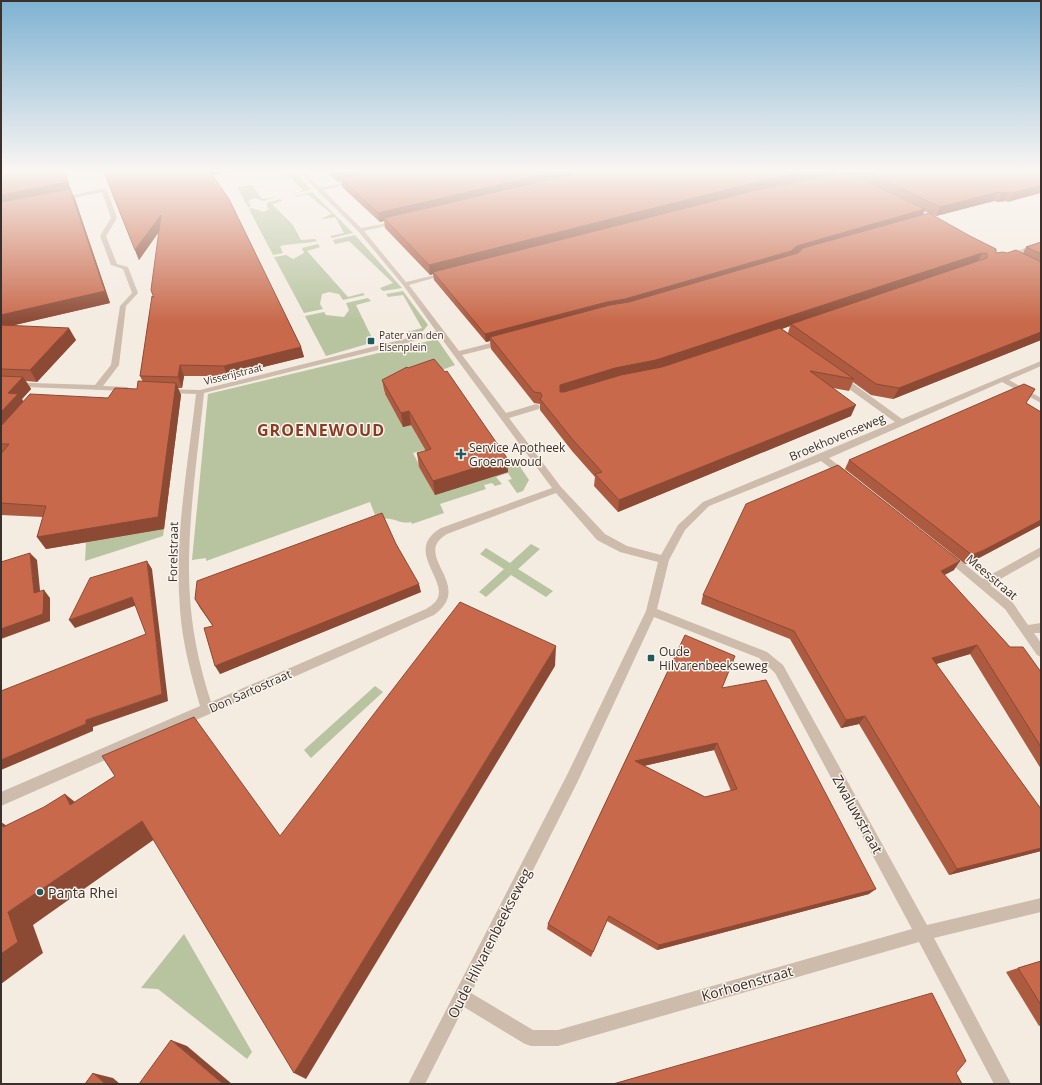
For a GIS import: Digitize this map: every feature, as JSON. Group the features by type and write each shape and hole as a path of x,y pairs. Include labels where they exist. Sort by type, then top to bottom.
{"street":[{"path":"97,388 115,365 123,306 135,294 126,268 114,265 103,236 112,221"},
{"path":"350,221 360,230 405,284 458,353 558,489 601,537 624,549 664,560"},
{"path":"360,230 402,221"},
{"path":"1014,259 1002,256 1041,244"},
{"path":"405,284 450,272"},
{"name":"Visserijstraat","path":"156,390 200,392 442,332"},
{"path":"458,353 510,340"},
{"name":"Broekhovenseweg","path":"664,560 681,528 706,504 822,457 1041,363"},
{"path":"834,374 902,423"},
{"path":"1002,379 1041,401"},
{"path":"1,384 134,389"},
{"path":"40,397 50,386"},
{"name":"Forelstraat","path":"200,392 184,544 185,608 194,666 207,710"},
{"path":"505,416 536,407"},
{"path":"822,457 850,480"},
{"name":"Don Sartostraat","path":"1,799 430,612 442,602 444,589 433,562 431,546 435,538 444,531 558,489"},
{"name":"Meesstraat","path":"938,549 1009,606 1041,652"},
{"path":"982,584 1041,551"},
{"name":"Oude Hilvarenbeekseweg","path":"416,1084 462,997 573,777 651,611 664,560"},
{"name":"Zwaluwstraat","path":"651,611 763,655 779,669 923,933 1003,1084"},
{"path":"1026,630 1041,628"},
{"name":"Korhoenstraat","path":"462,997 531,1038 558,1038 923,933 1041,906"}],"green space":[{"path":"255,221 289,221 293,225 301,240 315,239 317,241 280,246 283,253 273,255"},
{"path":"337,221 341,221 353,233 332,238 330,236 344,233"},
{"path":"355,235 402,288 383,291 380,288 393,283 349,241 335,244 333,240"},
{"path":"318,244 320,247 307,251 348,297 363,293 365,295 343,300 339,294 329,292 322,294 320,304 323,309 304,313 274,257 286,255 293,259 304,253 302,248"},
{"path":"403,291 428,325 423,331 409,334 407,332 422,328 403,295 388,297 386,294"},
{"path":"368,298 371,301 356,305 374,342 326,356 305,316 324,312 326,315 344,317 349,310 346,303"},
{"path":"437,339 455,365 384,392 396,414 414,424 428,449 413,453 435,495 454,481 517,462 529,480 523,491 517,493 508,480 512,479 508,473 496,477 502,484 495,486 492,483 484,485 486,489 440,504 444,513 412,524 411,522 407,523 386,518 382,519 380,516 375,515 370,502 206,561 206,558 192,560 208,394"},
{"path":"164,529 163,536 85,561 86,542"},
{"path":"531,544 540,549 518,569 553,591 546,597 511,575 486,597 479,592 504,569 480,554 486,548 510,563"},
{"path":"375,686 383,692 311,758 304,750"},
{"path":"184,934 252,1052 247,1059 158,989 141,988"}],"building":[{"path":"1,221 81,221 105,291 1,315"},
{"path":"123,221 157,221 135,250"},
{"path":"160,221 240,221 301,347 224,366 180,365 178,377 140,376 152,296 154,298 151,290"},
{"path":"387,221 604,221 429,265"},
{"path":"636,221 885,221 797,246 791,251 625,299 607,302 485,334 433,272"},
{"path":"902,221 943,221 996,249 996,253 1007,253 1016,250 1041,262 1041,332 899,388 876,384 791,324 987,258 987,253 982,253 656,360 615,368 560,385 560,392 564,392 621,375 662,367 780,328 854,379 810,371 856,405 619,500 595,474 602,472 573,440 540,399 542,396 541,393 534,392 490,337 610,305 629,302 798,253 803,248"},
{"path":"1041,242 1041,254 1026,247"},
{"path":"1,325 69,328 30,370 1,369"},
{"path":"434,359 445,372 447,371 507,458 433,481 417,453 431,449 409,411 401,413 382,380 407,367 408,368"},
{"path":"1,376 23,377 8,393 18,394 1,412"},
{"path":"138,381 176,383 158,517 37,537 46,506 1,503 1,454 9,444 1,444 1,426 30,394 108,398 115,388 137,389"},
{"path":"1024,384 1035,389 1026,403 1041,412 1041,520 984,550 972,555 849,460"},
{"path":"838,465 960,561 941,571 1010,647 1023,647 1041,672 1041,747 977,645 932,658 1041,809 1041,848 957,869 865,716 846,720 794,631 703,595 746,504"},
{"path":"382,513 396,544 419,584 215,666 204,628 213,626 195,599 197,581"},
{"path":"30,553 34,593 44,590 43,614 1,629 1,562"},
{"path":"147,561 162,694 86,720 86,724 1,760 1,691 146,634 132,597 69,620 90,578"},
{"path":"460,602 556,646 294,1073 142,821 8,912 18,942 1,954 1,822 3,827 44,807 65,794 70,805 115,776 102,756 194,717 280,836"},
{"path":"685,635 735,656 722,688 766,680 876,889 659,945 609,916 593,952 548,924","holes":["717,743 737,789 705,797 635,761"]},
{"path":"1041,961 1041,1005 1018,968"},
{"path":"932,993 966,1061 956,1073 962,1084 613,1084"},
{"path":"171,1040 223,1084 139,1084"},
{"path":"93,1073 105,1084 85,1084"}],"place":[{"name":"Pater van den Elsenplein","path":"371,341"},
{"name":"Service Apotheek Groenewoud","path":"461,454"},
{"name":"Oude Hilvarenbeekseweg","path":"651,658"},
{"name":"Panta Rhei","path":"40,892"}],"district":[{"name":"GROENEWOUD","path":"321,430"}]}
